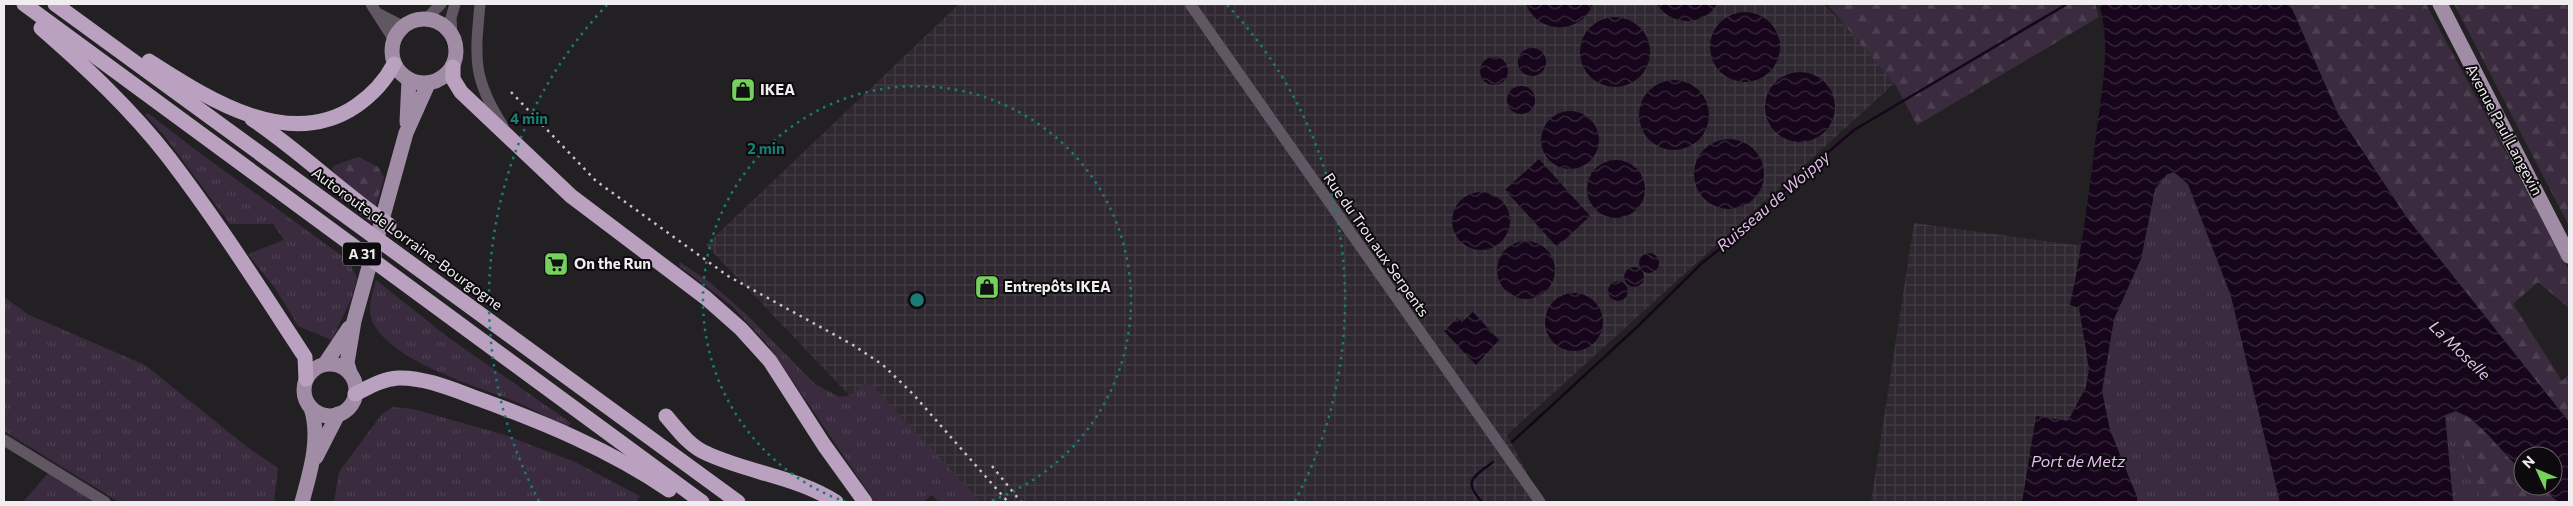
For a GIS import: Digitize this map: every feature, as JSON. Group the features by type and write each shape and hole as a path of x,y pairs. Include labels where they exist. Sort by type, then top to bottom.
{"highway":[{"path":"22,4 36,23 106,87 168,157 210,214 304,357 306,379"},
{"name":"A 31","path":"22,4 698,500"},
{"name":"Autoroute de Lorraine-Bourgogne","path":"56,4 738,502"},
{"path":"102,38 127,46 192,88 245,114 288,144 342,191 386,220"},
{"path":"245,114 282,122 322,122 338,116 365,100 378,87 394,64"},
{"path":"453,66 452,75 456,85 577,202 706,298 741,329 770,361 829,453 864,502"},
{"path":"355,394 378,382 389,379 428,382 512,411 565,433 616,458 677,495 698,500"},
{"path":"666,416 685,438 707,454 793,481 836,502"}],"main road":[{"name":"Avenue Paul Langevin","path":"2440,4 2569,256"},
{"path":"426,19 441,24 452,35 456,50 453,66 446,75 428,84 409,80 394,64 392,56 394,40 404,27 418,20 426,19"},
{"path":"311,467 338,414 352,403 355,394 356,387 347,363 354,321 364,284 386,220 406,133 409,80"},
{"path":"406,133 428,84"},
{"path":"302,502 311,467 315,432 311,408 304,394 306,379 311,372 325,364 354,321"},
{"path":"325,364 334,364 350,373"},
{"path":"311,408 324,415 338,414"}],"street":[{"path":"426,19 441,4"},
{"path":"452,35 451,18 455,4"},
{"path":"480,4 476,68 488,103 509,136"},
{"name":"Rue du Trou aux Serpents","path":"1190,4 1540,502"},
{"path":"374,9 404,27"},
{"path":"374,9 394,40"},
{"path":"4,440 105,502"}],"shaded area":[{"path":"959,4 1824,4 1897,81 1507,435 1542,502 951,502 706,245"},
{"path":"1914,223 2082,246 2141,259 2135,502 1871,502"}],"green space":[{"path":"1827,4 2095,4 2099,17 1917,125 1896,86"},
{"path":"2290,4 2426,4 2569,270 2569,308 2538,282 2513,304 2562,381 2569,374 2569,422 2407,218 2338,114"},
{"path":"2454,4 2569,4 2569,226"},
{"path":"148,113 201,154 348,260 357,278 352,297 332,340 298,326 277,291 248,254 284,240 273,224 230,224 163,134 145,115"},
{"path":"358,157 378,167 384,177 375,209 339,182 332,169 335,165"},
{"path":"2174,172 2188,184 2231,296 2280,502 2137,502 2137,497 2110,430 2102,392 2114,319 2141,259 2155,189 2167,174"},
{"path":"680,262 712,284 747,315 815,384 839,397 853,395 859,386 870,383 981,502 939,502 931,495 924,502 875,502 769,346 731,305 679,266"},
{"path":"376,280 449,338 571,423 567,427 519,403 460,381 416,361 398,349 382,336 372,321 370,305"},
{"path":"4,297 29,315 145,365 246,446 278,468 274,502 119,502 4,431"},
{"path":"393,407 413,409 505,435 575,462 640,496 636,502 334,502 339,472 382,414"},
{"path":"2456,411 2466,416 2513,462 2513,496 2551,496 2558,502 2453,502 2445,415"},
{"path":"2463,413 2513,462 2513,496 2551,496 2558,502 2484,502 2469,471 2463,447"},
{"path":"49,472 97,502 23,502"}],"water":[{"path":"1526,4 1593,4 1587,14 1579,21 1570,26 1560,27 1549,26 1540,21 1532,14"},
{"path":"1657,4 1717,4 1704,17 1687,21 1670,17"},
{"path":"2099,4 2290,4 2338,114 2407,218 2569,422 2569,502 2558,502 2551,496 2563,496 2563,446 2513,446 2513,461 2484,430 2456,411 2445,415 2453,502 2280,502 2231,296 2188,184 2174,172 2167,174 2155,189 2141,259 2114,319 2102,391 2110,430 2137,497 2137,502 2022,502 2036,416 2068,421 2086,387 2089,369 2079,308 2070,305 2085,221 2103,86 2105,37"},
{"path":"1745,12 1758,15 1770,22 1777,34 1780,47 1777,60 1770,72 1758,79 1745,82 1732,79 1720,72 1713,60 1710,47 1713,34 1720,22 1732,15"},
{"path":"1615,17 1628,20 1640,27 1647,39 1650,52 1647,65 1640,77 1628,84 1615,87 1602,84 1590,77 1583,65 1580,52 1583,39 1590,27 1602,20"},
{"path":"1532,48 1542,52 1546,62 1542,72 1532,76 1522,72 1518,62 1522,52"},
{"path":"1494,57 1504,61 1508,71 1504,81 1494,85 1484,81 1480,71 1484,61"},
{"path":"1800,72 1813,75 1825,82 1832,94 1835,107 1832,120 1825,132 1813,139 1800,142 1787,139 1775,132 1768,120 1765,107 1768,94 1775,82 1787,75"},
{"path":"1667,80 1681,80 1694,86 1703,95 1709,108 1707,128 1699,140 1681,150 1667,150 1654,144 1645,135 1639,122 1639,108 1645,95 1654,86"},
{"path":"1521,86 1531,90 1535,100 1531,110 1521,114 1511,110 1507,100 1511,90"},
{"path":"1564,111 1576,111 1591,119 1599,134 1599,146 1591,161 1576,169 1564,169 1549,161 1541,146 1541,134 1549,119"},
{"path":"1729,139 1742,142 1754,149 1761,161 1764,174 1761,187 1754,199 1742,206 1729,209 1716,206 1704,199 1697,187 1694,174 1697,161 1704,149 1716,142"},
{"path":"1539,159 1590,216 1557,247 1505,190"},
{"path":"1616,160 1632,165 1640,173 1645,189 1640,205 1632,213 1616,218 1600,213 1592,205 1587,189 1592,173 1600,165"},
{"path":"1475,192 1487,192 1502,200 1510,215 1510,227 1502,242 1487,250 1475,250 1460,242 1452,227 1452,215 1460,200"},
{"path":"1526,241 1537,243 1547,249 1553,259 1555,270 1553,281 1547,291 1537,297 1526,299 1515,297 1505,291 1499,281 1497,270 1499,259 1505,249 1515,243"},
{"path":"1649,253 1656,256 1659,263 1656,270 1649,273 1642,270 1639,263 1642,256"},
{"path":"1634,267 1641,270 1644,277 1641,284 1634,287 1627,284 1624,277 1627,270"},
{"path":"1618,281 1625,284 1628,291 1625,298 1618,301 1611,298 1608,291 1611,284"},
{"path":"1574,293 1590,298 1598,306 1603,322 1598,338 1590,346 1574,351 1558,346 1550,338 1545,322 1550,306 1558,298"},
{"path":"1473,312 1499,340 1476,365 1444,331 1458,318 1462,322"}],"waterway":[{"name":"Ruisseau de Woippy","path":"1512,442 1637,327 1702,263 1741,232 1792,183 1854,130 2067,4"},
{"name":"Ruisseau de Woippy","path":"1482,502 1473,489 1473,479 1493,462"}],"railway":[{"path":"511,92 596,181 728,276 853,345 883,365 913,394 1008,502"},
{"path":"992,466 1021,502"}],"place":[{"name":"IKEA","path":"743,90"},
{"name":"On the Run","path":"556,264"},
{"name":"Entrepôts IKEA","path":"987,287"}],"water label":[{"name":"La Moselle","path":"2460,350"},
{"name":"Port de Metz","path":"2078,461"}]}
